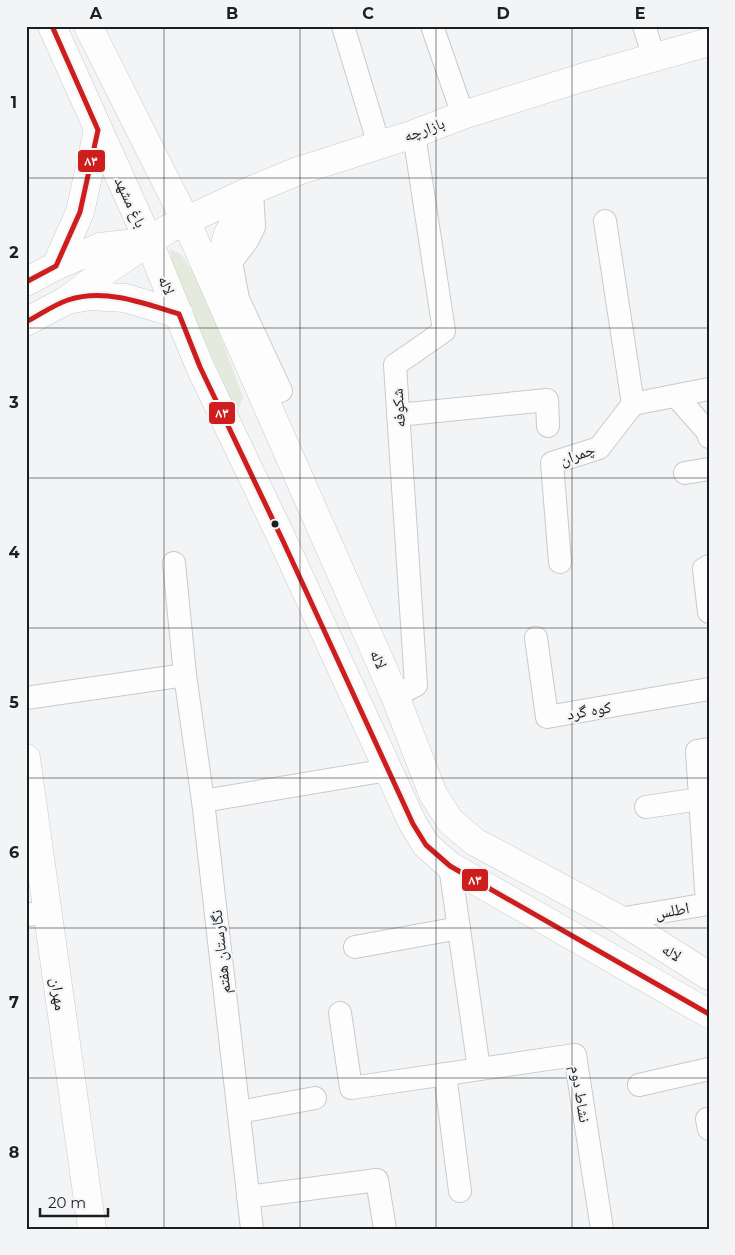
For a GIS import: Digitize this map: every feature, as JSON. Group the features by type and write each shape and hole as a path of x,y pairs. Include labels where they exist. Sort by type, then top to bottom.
{"main road":[{"name":"باغ مشهد","path":"52,26 150,242"},
{"path":"88,26 186,221"},
{"name":"بازارچه","path":"28,322 67,300 168,229 252,190 298,172 414,134 463,115 581,78 709,42"},
{"path":"56,266 80,212 98,130"},
{"path":"219,296 220,263 228,234 252,190"},
{"name":"لاله","path":"186,221 219,296 275,402 433,794 450,820 475,842 619,919 709,976"},
{"name":"بازارچه","path":"26,282 56,266 100,247 150,242"},
{"name":"لاله","path":"150,242 200,367 283,541 413,824 426,845 450,866 709,1014"},
{"path":"67,300 90,296 125,298 179,314"},
{"path":"231,432 275,402"},
{"name":"مهران","path":"26,758 37,913 92,1229"}],"street":[{"path":"342,26 379,145"},
{"path":"432,26 463,115"},
{"path":"644,26 654,57"},
{"name":"شکوفه","path":"395,696 416,686 395,365 444,331 414,134"},
{"path":"252,190 254,227 247,241 232,262 238,299 275,402"},
{"path":"605,221 633,404 709,389"},
{"path":"676,396 707,431 709,437"},
{"path":"398,415 547,400 548,426"},
{"name":"چمران","path":"560,562 552,462 599,448 633,404"},
{"path":"685,473 709,469"},
{"name":"نگارستان هفتم","path":"174,563 185,675 203,801 252,1229"},
{"path":"709,566 704,569 709,612"},
{"name":"کوه گرد","path":"536,638 547,717 709,689"},
{"path":"26,698 185,675"},
{"name":"اطلس","path":"619,919 708,904 697,751 709,749"},
{"path":"203,801 388,770"},
{"path":"646,806 700,799"},
{"path":"450,866 479,1069"},
{"path":"355,947 459,928"},
{"name":"نشاط دوم","path":"340,1014 351,1088 575,1055 602,1229"},
{"path":"638,1085 709,1068"},
{"path":"445,1074 460,1191"},
{"path":"239,1112 315,1098"},
{"path":"248,1197 377,1180 385,1229"}],"green space":[{"path":"170,249 181,254 202,287 243,397 237,413 172,267"}],"transit line":[{"name":"۸۳","path":"26,282 56,266 80,212 98,130 52,26"},
{"name":"۸۳","path":"26,322 68,300 96,296 124,298 179,314 200,367 283,541 413,824 426,845 450,866 709,1014"}]}
